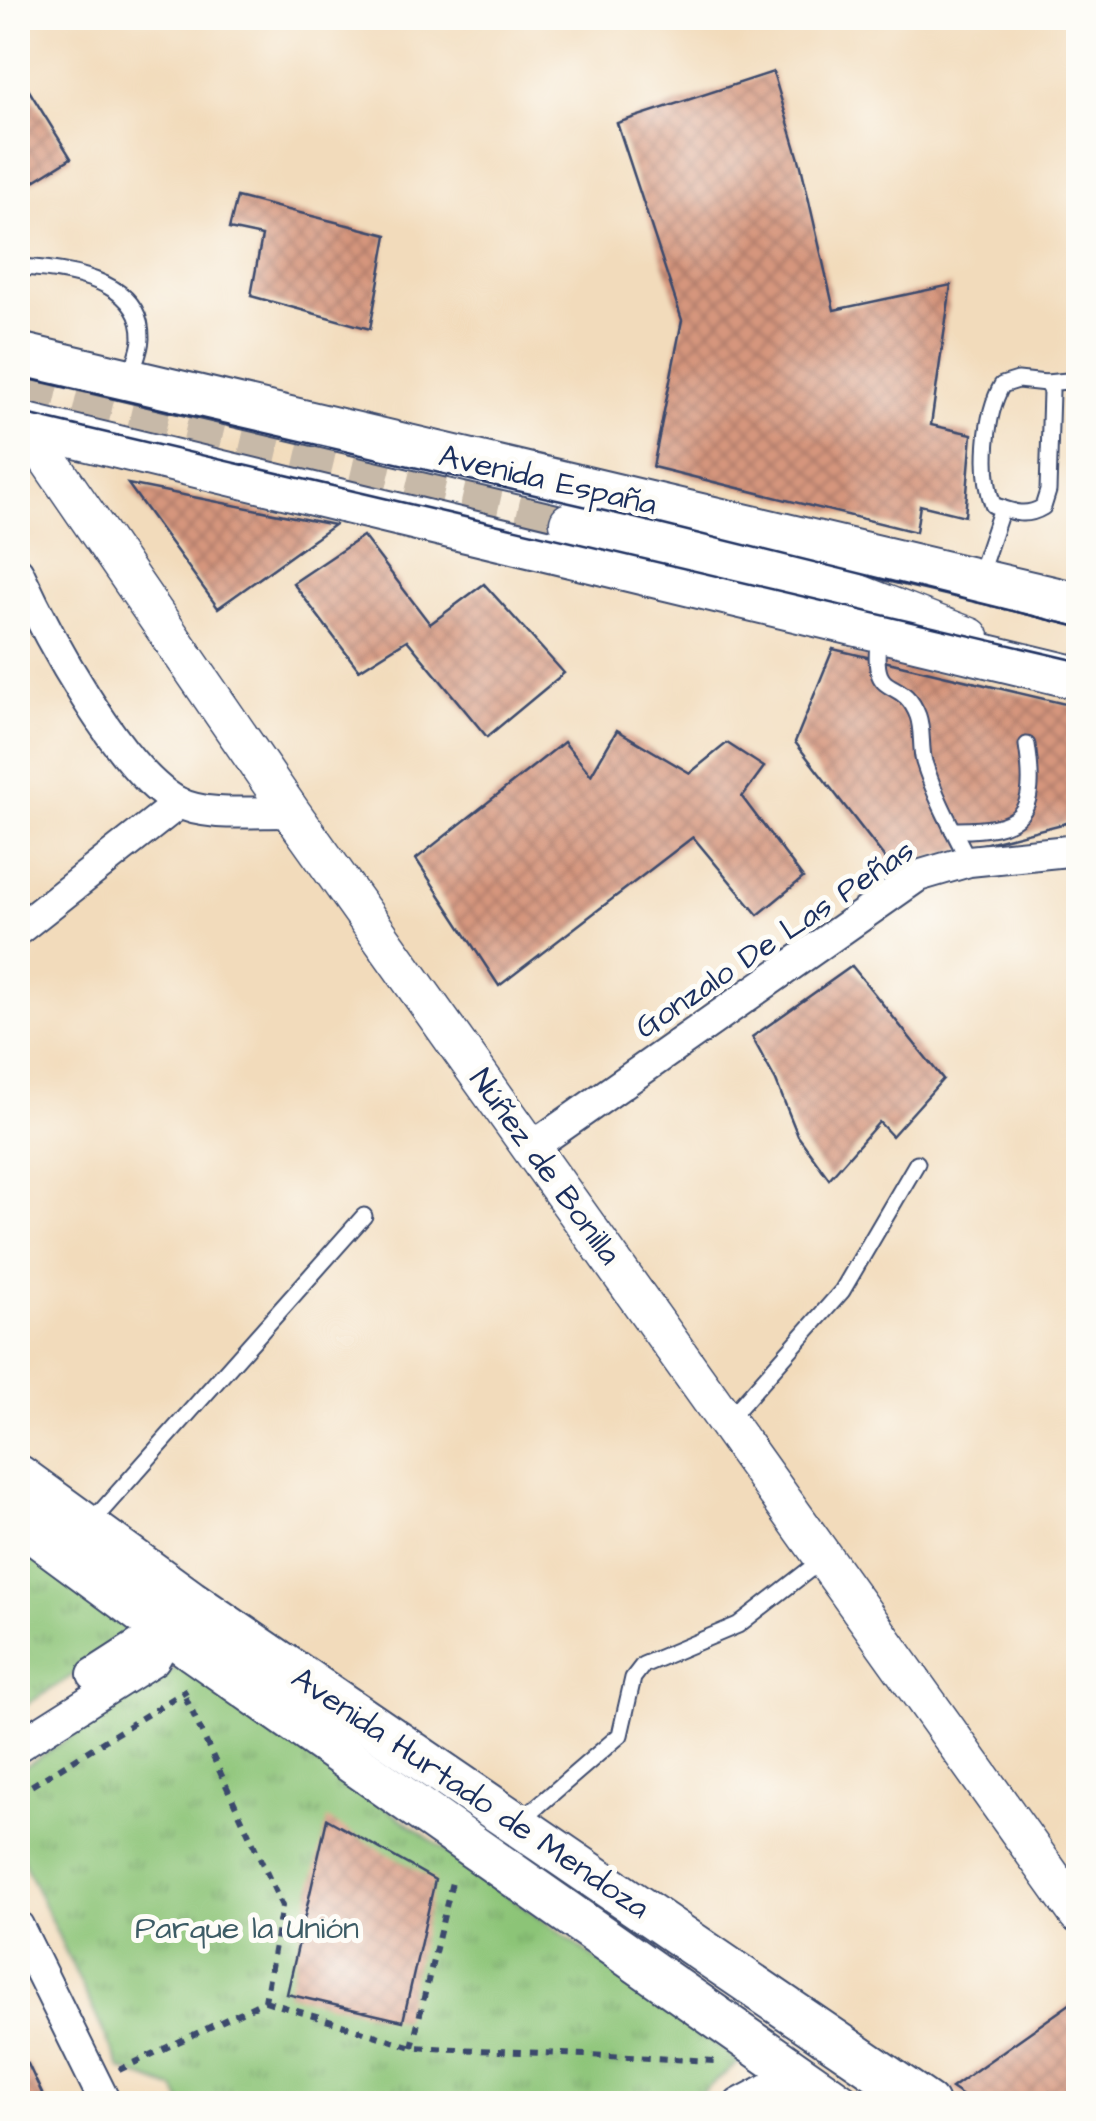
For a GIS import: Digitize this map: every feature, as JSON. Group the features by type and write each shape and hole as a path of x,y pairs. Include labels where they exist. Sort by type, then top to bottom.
{"main road":[{"name":"Avenida España","path":"18,354 1078,604"},
{"name":"Avenida España","path":"20,421 1072,676"},
{"name":"Avenida Hurtado de Mendoza","path":"18,1476 86,1528 180,1617 466,1842 840,2104"},
{"name":"Avenida Hurtado de Mendoza","path":"18,1521 517,1824 928,2104"}],"street":[{"name":"Núñez de Bonilla","path":"20,421 291,812 1078,1914"},
{"name":"Avenida España","path":"569,522 846,588 1072,676"},
{"path":"18,572 39,618 103,720 152,782 179,804 291,812"},
{"path":"18,930 179,804"},
{"name":"Gonzalo De Las Peñas","path":"532,1147 918,876 968,861 1078,850"},
{"path":"18,1722 180,1617"},
{"path":"18,1746 154,1660 180,1617"},
{"path":"18,1926 101,2093"},
{"path":"739,2104 796,2074"}],"lane":[{"path":"18,267 53,268 109,285 137,313 142,340 130,380"},
{"path":"1046,383 1051,430 1043,507 1018,514 993,504 988,492 995,398 1002,385 1018,380 1078,380"},
{"path":"978,580 1002,508"},
{"path":"879,630 874,668 882,683 907,698 918,717 922,756 968,861"},
{"path":"953,830 998,831 1016,821 1027,802 1032,775 1027,745"},
{"path":"728,1420 842,1291 917,1164"},
{"path":"86,1528 364,1216"},
{"path":"517,1824 620,1735 634,1678 644,1665 738,1624 826,1556"}],"path":[{"path":"18,1794 184,1692 282,1906 265,2000"},
{"path":"412,2046 457,1862 466,1842"},
{"path":"101,2093 265,2000 412,2046 720,2062"}],"green space":[{"path":"18,1542 123,1624 124,1633 106,1654 18,1710"},
{"name":"Parque la Unión","path":"184,1663 740,2062 688,2103 182,2103 175,2089 121,2069 18,1850 18,1771"}],"building":[{"path":"773,72 801,166 834,310 951,285 931,425 972,434 965,516 920,505 916,532 653,467 682,320 617,123"},
{"path":"25,84 71,158 18,191 18,89"},
{"path":"237,197 387,235 370,329 251,296 262,236 229,229"},
{"path":"128,484 334,525 218,608"},
{"path":"363,536 430,624 484,584 564,673 487,737 407,640 359,670 293,583"},
{"path":"833,649 1078,707 1078,820 892,867 795,742"},
{"path":"617,730 690,773 727,743 764,767 742,797 803,878 758,915 693,837 499,986 416,859 564,742 591,775"},
{"path":"852,966 943,1079 892,1136 879,1122 829,1179 798,1136 776,1081 752,1037"},
{"path":"327,1819 435,1880 403,2021 287,1994"},
{"path":"1074,2001 1078,2008 1078,2094 1056,2104 1049,2092 1031,2104 975,2104 951,2088"},
{"path":"28,2064 47,2104 18,2104 18,2070"}],"tunnel":[{"path":"18,394 569,522"}],"tram line":[{"path":"18,376 631,517 1078,627"},
{"path":"18,412 1078,661"}]}
